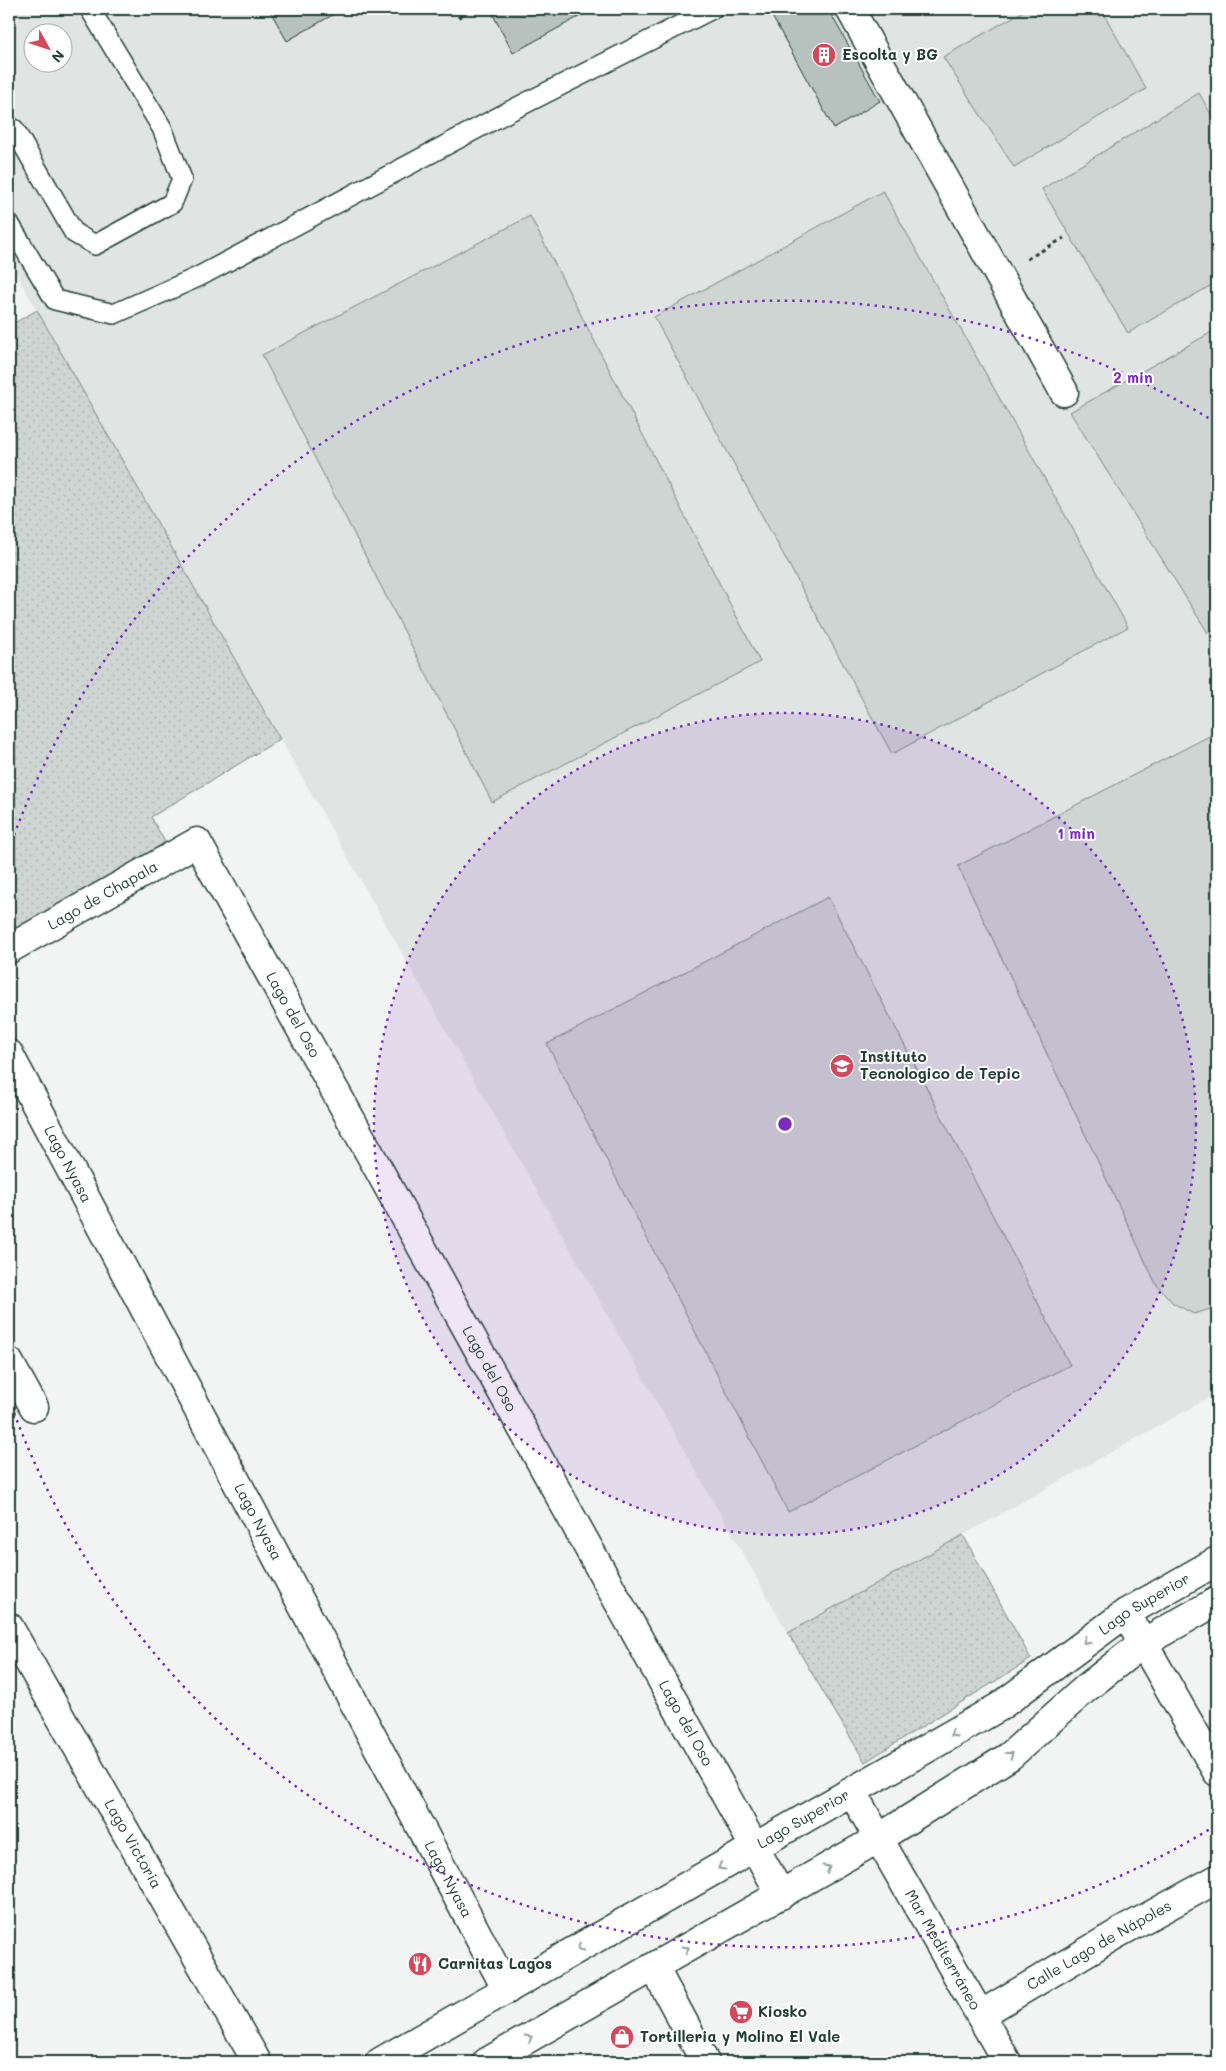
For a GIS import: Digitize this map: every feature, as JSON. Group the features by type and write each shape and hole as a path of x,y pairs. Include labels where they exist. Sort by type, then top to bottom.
{"street":[{"path":"850,9 1064,392"},
{"name":"Lago de Chapala","path":"9,949 197,842"},
{"name":"Lago del Oso","path":"197,842 781,1895"},
{"name":"Lago Nyasa","path":"9,1054 507,1990"},
{"path":"9,1362 34,1407"},
{"name":"Lago Superior","path":"380,2062 999,1707 1126,1613 1217,1561"},
{"path":"487,2062 879,1838 1010,1756 1085,1689 1143,1643 1217,1601"},
{"path":"1126,1613 1217,1772"},
{"name":"Lago Victoria","path":"9,1627 257,2062"},
{"name":"Mar Mediterráneo","path":"852,1792 1007,2062"},
{"name":"Calle Lago de Nápoles","path":"980,2014 1115,1935 1217,1879"},
{"path":"654,1967 705,2062"}],"lane":[{"path":"9,131 14,129 74,233 95,245 172,203 182,179 162,128 90,9"},
{"path":"9,223 54,300 114,314 198,277 508,112 712,9"}],"path":[{"path":"454,9 459,17 471,9"},
{"path":"998,276 1064,238"}],"shaded area":[{"name":"Instituto Tecnologico de Tepic","path":"9,9 1217,9 1217,1393 788,1633 9,261"},
{"path":"1027,9 1101,9 1146,89 1014,167 943,57"},
{"path":"1199,93 1217,125 1217,282 1128,333 1042,189"},
{"path":"883,191 1128,627 892,754 654,317"},
{"path":"530,216 760,662 492,802 262,355"},
{"path":"37,310 280,739 151,817 169,849 9,940 9,326"},
{"path":"1217,329 1217,628 1208,633 1070,412"},
{"path":"1217,732 1217,1307 1194,1314 1173,1303 1156,1284 958,866"},
{"path":"828,897 1070,1365 788,1512 547,1044"},
{"path":"963,1535 1031,1659 865,1762 788,1633"}],"building":[{"path":"269,9 343,9 287,41"},
{"path":"490,9 593,9 513,53"},
{"name":"Escolta y BG","path":"768,9 828,9 880,101 834,129"}],"place":[{"name":"Escolta y BG","path":"824,55"},
{"name":"Instituto Tecnologico de Tepic","path":"842,1066"},
{"name":"Carnitas Lagos","path":"420,1964"},
{"name":"Kiosko","path":"741,2012"},
{"name":"Tortilleria y Molino El Vale","path":"622,2037"}]}
